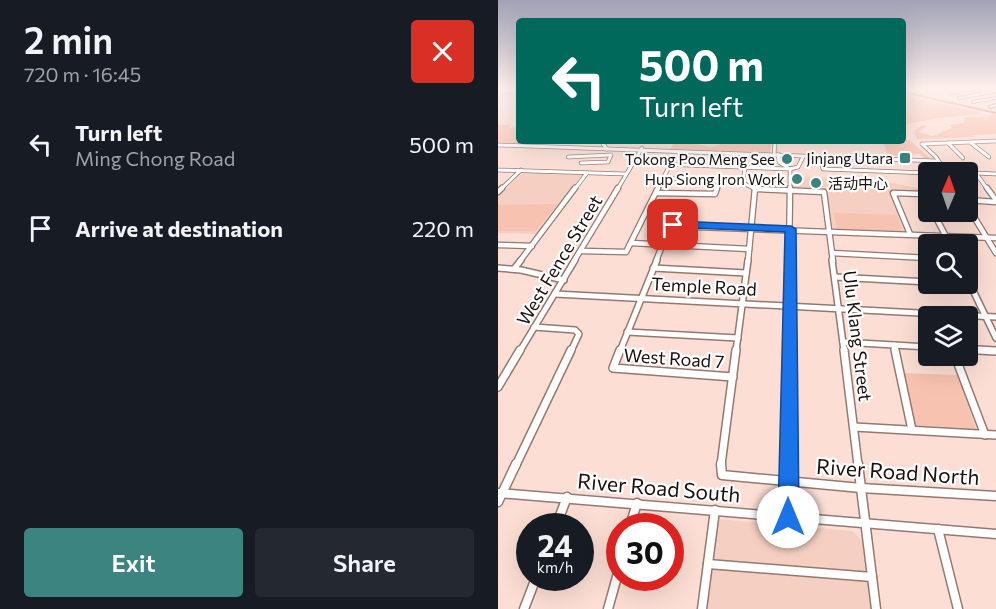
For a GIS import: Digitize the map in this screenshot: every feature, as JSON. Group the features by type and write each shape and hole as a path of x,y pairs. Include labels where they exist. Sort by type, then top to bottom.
{"street":[{"path":"970,142 989,157"},
{"path":"922,144 995,142"},
{"path":"948,143 963,158"},
{"path":"603,144 607,149"},
{"path":"775,144 779,162 789,169"},
{"path":"922,144 936,157 937,161"},
{"path":"498,146 929,160"},
{"path":"498,146 612,153"},
{"path":"568,157 641,149"},
{"name":"West Fence Street","path":"498,387 582,251 641,149"},
{"path":"667,152 937,161"},
{"path":"580,163 608,162 612,153"},
{"path":"710,166 713,154"},
{"path":"761,155 761,168"},
{"path":"633,163 789,169 798,167 803,157"},
{"path":"820,157 823,169 918,173"},
{"path":"582,251 626,252 670,165"},
{"path":"743,183 745,167"},
{"path":"788,517 791,306 789,169"},
{"path":"498,170 626,174"},
{"path":"498,192 521,170"},
{"path":"514,269 587,173"},
{"path":"978,174 996,174"},
{"path":"978,177 996,201"},
{"path":"663,178 719,180 743,183 757,189 790,190"},
{"path":"656,193 715,194 719,180"},
{"path":"733,377 757,189"},
{"name":"Ulu Klang Street","path":"790,190 824,192 876,609"},
{"path":"910,234 892,195 896,193 918,194"},
{"path":"978,200 996,201"},
{"path":"977,222 996,253"},
{"path":"738,338 627,332 670,226 918,234"},
{"path":"978,238 996,238"},
{"path":"631,243 749,249"},
{"path":"498,245 532,246"},
{"path":"832,253 918,257"},
{"path":"498,268 514,269 564,280"},
{"path":"653,268 746,273"},
{"path":"835,277 918,281"},
{"name":"Temple Road","path":"555,294 996,317"},
{"path":"974,294 996,338"},
{"path":"498,502 500,493 579,334 575,330 534,327"},
{"name":"West Road 7","path":"627,332 613,368 733,377"},
{"path":"843,342 918,346"},
{"path":"894,345 912,430"},
{"path":"978,350 996,351"},
{"path":"959,366 985,435"},
{"name":"River Road North","path":"733,377 720,471 726,477 861,488 996,495"},
{"path":"854,427 996,435"},
{"name":"River Road South","path":"500,493 996,534"},
{"path":"561,513 567,497"},
{"path":"634,513 637,503"},
{"path":"702,609 715,510"},
{"path":"938,529 958,609"},
{"path":"708,564 872,578"},
{"path":"524,609 531,591"},
{"path":"608,609 613,591"}],"shaded area":[{"path":"906,116 957,116 906,124"},
{"path":"996,116 996,134 917,139 914,133 923,125 927,126 918,132 933,136 952,128 950,125 964,123 965,117"},
{"path":"498,125 510,125 509,128 516,127 516,144 535,145 498,144"},
{"path":"906,140 909,140 930,158 924,158 920,154 888,156 884,144 906,144"},
{"path":"673,144 696,144 711,147 721,144 772,144 770,153 670,149"},
{"path":"524,172 583,175 537,234 498,233 498,195"},
{"path":"808,177 886,182 918,188 918,192 891,192 907,232 833,230 827,190 793,189 794,183"},
{"path":"558,204 535,231 498,231 498,205"},
{"path":"834,213 897,215 902,231 837,229"},
{"path":"903,373 958,375 976,429 914,425"},
{"path":"717,519 852,531 862,540 872,609 706,609"}],"place":[{"name":"Jinjang Utara","path":"905,158"},
{"name":"Tokong Poo Meng See","path":"787,159"},
{"name":"Hup Siong Iron Work","path":"797,179"},
{"name":"活动中心","path":"816,183"}],"route":[{"path":"673,225 791,229 788,517"}]}
